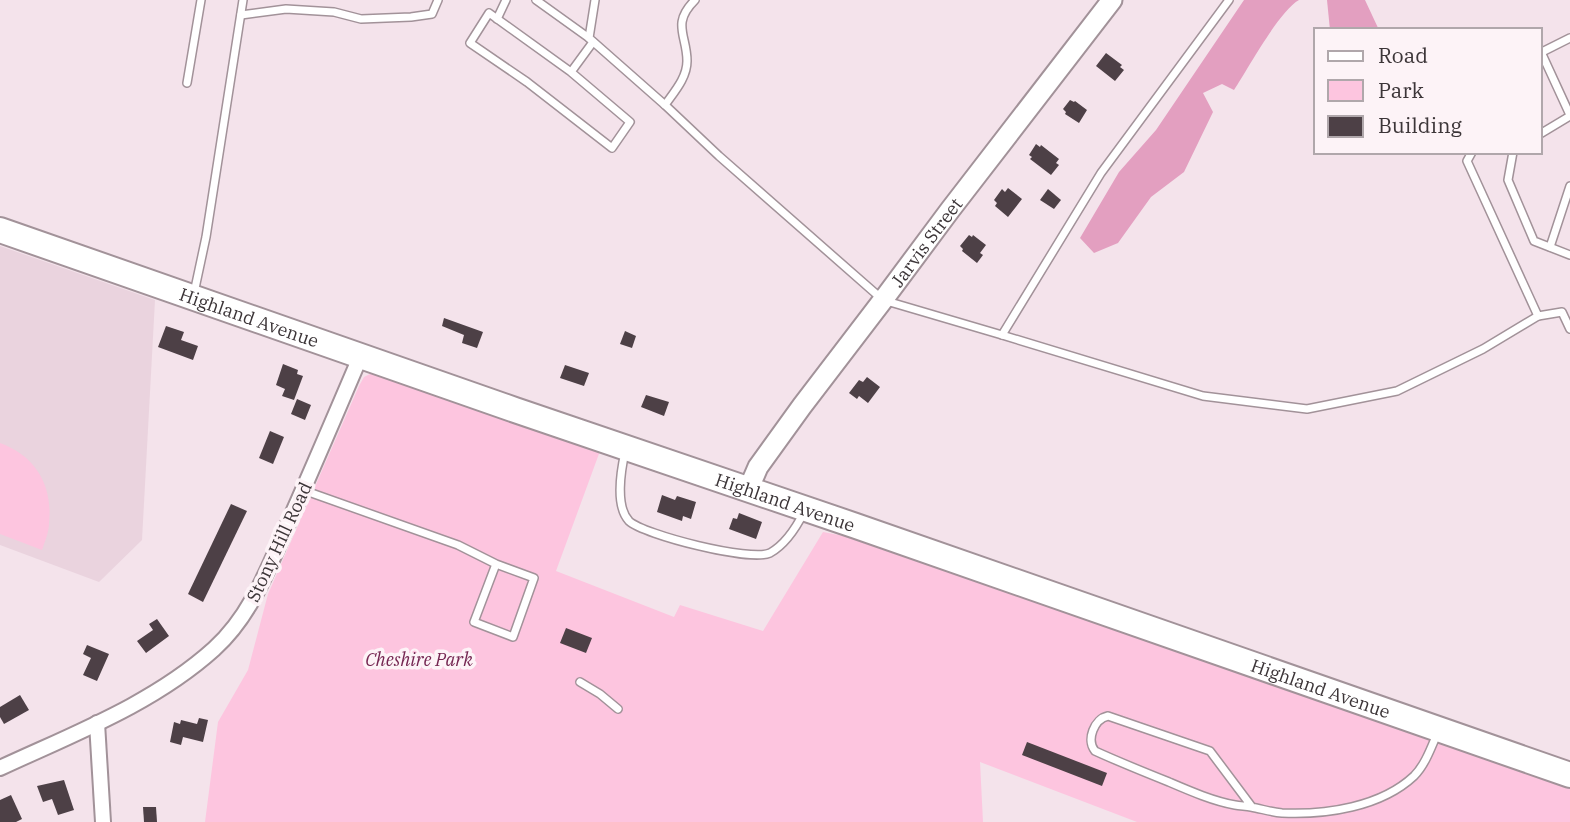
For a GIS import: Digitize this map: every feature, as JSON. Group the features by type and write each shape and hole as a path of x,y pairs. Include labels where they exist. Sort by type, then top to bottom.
{"highway":[{"name":"Highland Avenue","path":"0,230 1570,775"}],"street":[{"name":"Jarvis Street","path":"748,490 766,456 950,210 1112,0"},
{"name":"Stony Hill Road","path":"0,768 154,693 180,677 229,633 260,586 361,355"},
{"path":"97,723 103,822"}],"lane":[{"path":"187,83 201,0"},
{"path":"192,297 206,237 243,0"},
{"path":"241,15 286,9 334,12 361,19 411,17 432,14 438,0"},
{"path":"497,19 506,0"},
{"path":"536,0 591,40 883,300 1203,396 1307,409 1397,391 1483,349 1538,316 1570,308"},
{"path":"571,72 591,40 595,0"},
{"path":"665,105 684,77 687,62 682,20 695,0"},
{"path":"1002,335 1101,173 1228,0"},
{"path":"489,13 571,72 630,122 612,148 527,82 470,43 489,13"},
{"path":"1542,52 1570,38"},
{"path":"1542,55 1570,115 1542,133"},
{"path":"1471,154 1467,161 1538,316"},
{"path":"1513,154 1508,180 1534,241 1570,256"},
{"path":"1550,247 1570,186"},
{"path":"1562,312 1570,329"},
{"path":"626,448 621,501 629,521 681,541 746,555 767,554 783,544 805,509"},
{"path":"303,490 440,539 534,578 513,637 474,622 496,564"},
{"path":"580,682 618,709"},
{"path":"1252,807 1210,751 1108,716 1098,720 1091,744 1095,751 1193,792 1234,805 1283,813 1315,812 1364,803 1384,796 1415,775 1426,760 1439,730"}],"shaded area":[{"path":"1244,0 1299,0 1273,28 1234,90 1222,84 1203,93 1213,112 1184,172 1151,197 1118,243 1094,253 1080,238 1119,172 1156,130"},
{"path":"1327,0 1365,0 1378,28 1330,28"},
{"path":"0,246 155,300 142,540 99,582 0,545"}],"green space":[{"name":"Cheshire Park","path":"378,374 600,451 556,571 674,617 680,605 763,631 823,532 844,536 1570,788 1570,822 1137,822 980,762 983,822 205,822 218,722 248,670 268,594 359,386 364,377"},
{"path":"0,443 13,449 32,464 45,485 50,509 48,533 42,550 0,534"}],"building":[{"path":"1106,53 1122,65 1120,67 1124,70 1115,81 1096,66"},
{"path":"1070,100 1087,110 1079,123 1065,114 1063,109"},
{"path":"1036,144 1059,159 1056,163 1059,165 1051,175 1030,159 1032,157 1029,155"},
{"path":"1008,188 1022,199 1008,217 995,206 997,203 994,200 1002,189 1005,192"},
{"path":"1048,189 1061,200 1054,209 1040,200"},
{"path":"969,235 986,245 977,263 962,251 960,246"},
{"path":"444,318 483,332 477,348 462,343 464,335 442,326"},
{"path":"166,326 184,332 181,340 198,346 193,360 158,347"},
{"path":"625,331 636,336 632,348 620,344"},
{"path":"283,364 298,370 297,374 303,376 294,400 282,396 285,389 276,385"},
{"path":"565,365 589,373 584,386 560,378"},
{"path":"867,377 880,387 868,403 849,393 859,380 863,382"},
{"path":"646,395 669,402 664,416 641,407"},
{"path":"297,399 311,405 305,420 291,414"},
{"path":"270,431 284,437 273,464 259,458"},
{"path":"662,495 675,500 677,496 696,502 691,519 683,516 682,521 657,512"},
{"path":"231,504 247,511 203,602 188,594"},
{"path":"739,513 762,522 756,539 729,529 733,518 737,519"},
{"path":"157,619 169,636 146,653 137,641 153,630 149,624"},
{"path":"566,628 592,638 586,653 560,643"},
{"path":"87,645 109,654 97,681 83,675 91,658 83,654"},
{"path":"20,695 29,710 4,724 0,717 0,707"},
{"path":"199,718 208,720 203,742 183,737 181,745 170,742 174,722 180,724 181,720 197,724"},
{"path":"1027,742 1107,773 1102,786 1022,755"},
{"path":"64,780 74,810 58,815 52,799 43,802 37,786"},
{"path":"11,795 22,819 16,822 0,822 0,800"},
{"path":"143,807 156,807 157,822 144,822"}]}
